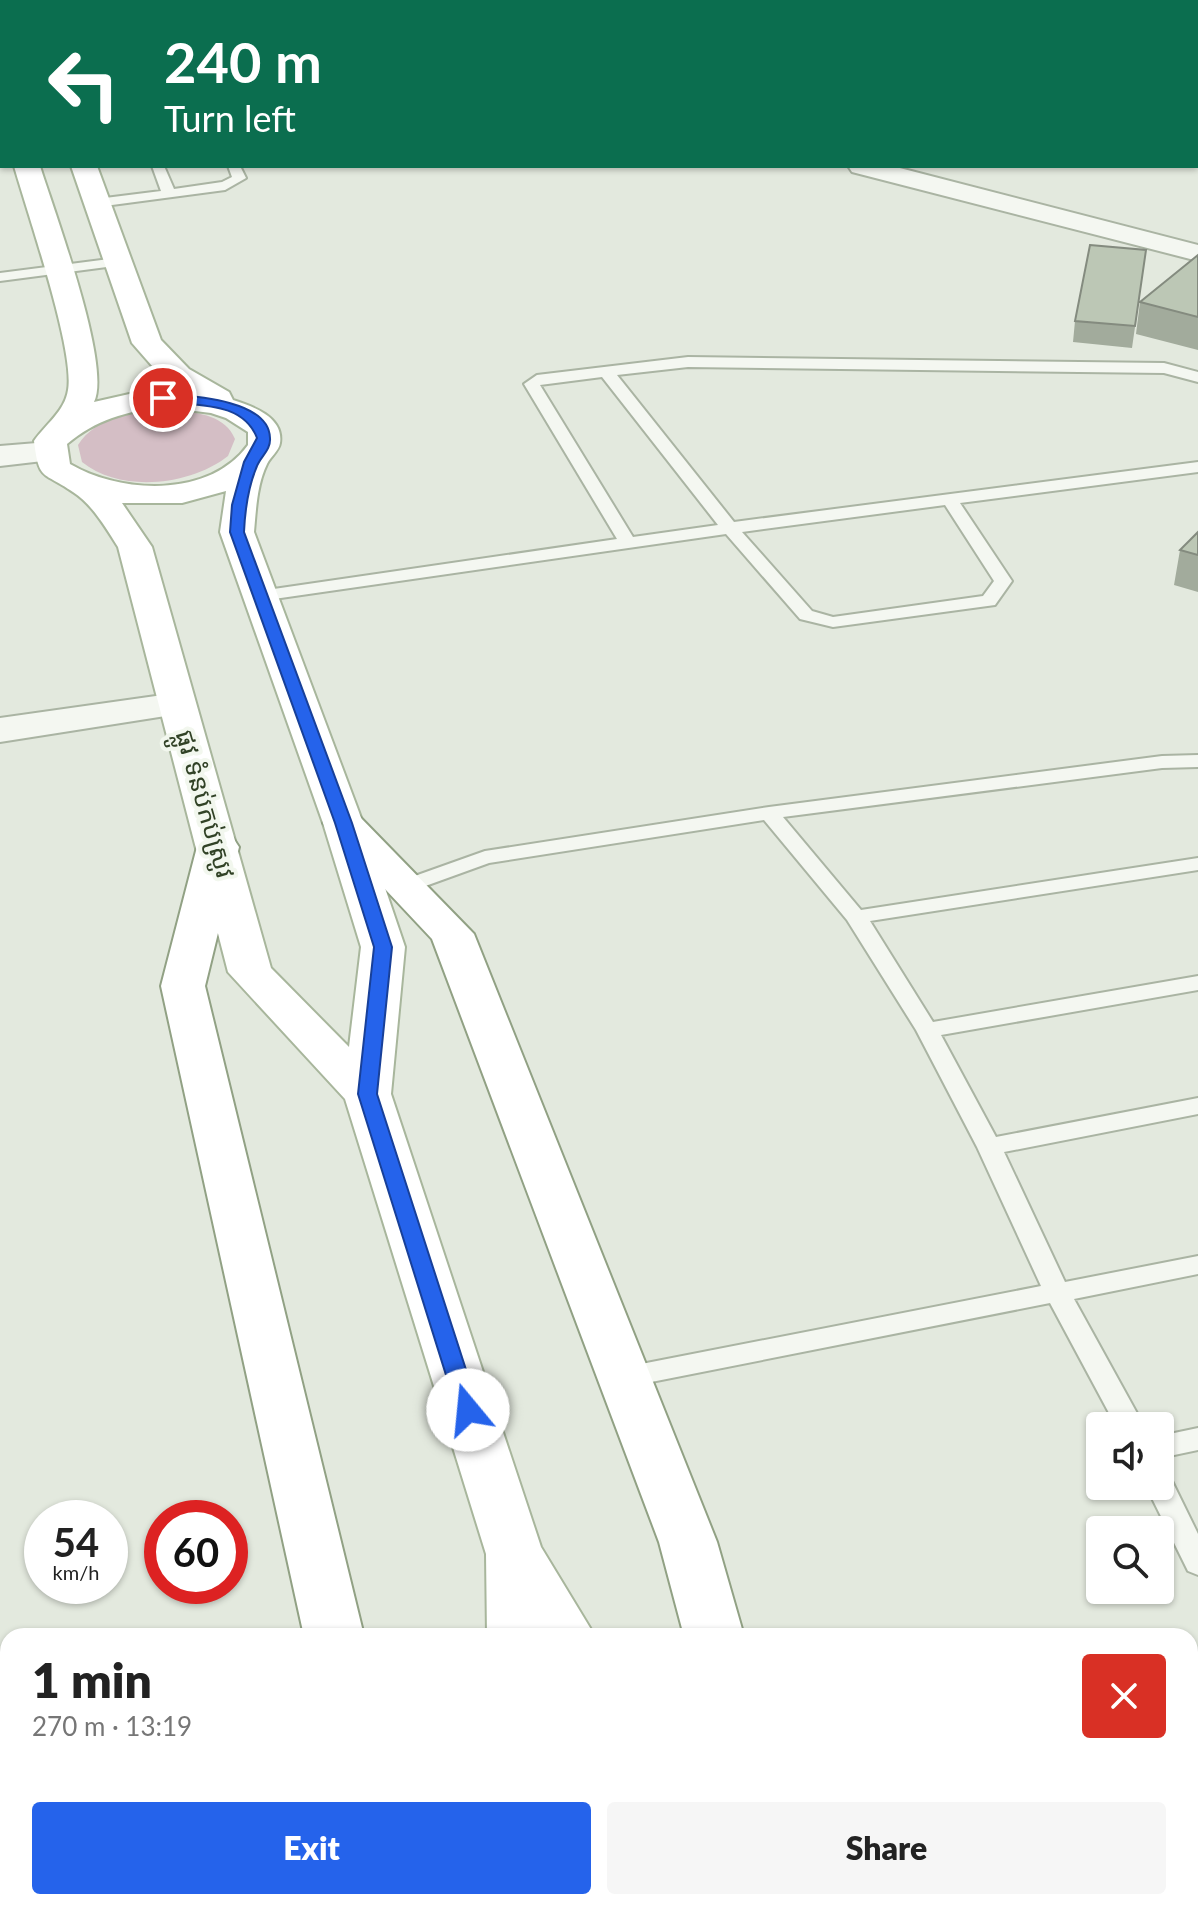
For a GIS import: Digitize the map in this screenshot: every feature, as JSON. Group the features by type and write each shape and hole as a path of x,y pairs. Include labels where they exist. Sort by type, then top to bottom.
{"main road":[{"path":"28,168 81,351 84,391 56,440 54,469 88,488 138,495 166,493 217,482 251,462"},
{"path":"85,168 147,343 178,376 234,408"},
{"path":"56,440 93,411 141,399 183,398 234,408"},
{"name":"ផ្លូវ ទំនប់កប់ស្រូវ","path":"234,408 259,425 264,438 260,451 251,462 239,505 237,532 343,823 383,947 367,1094 514,1553 560,1628"},
{"name":"ផ្លូវ ទំនប់កប់ស្រូវ","path":"88,488 117,518 135,547 250,972 367,1094"},
{"path":"343,823 452,934 688,1542 712,1628"},
{"path":"218,847 183,986 332,1628"},
{"name":"ផ្លូវ ទំនប់កប់ស្រូវ","path":"514,1553 517,1628"}],"street":[{"path":"869,168 1198,253"},
{"path":"0,456 56,440"},
{"path":"0,730 177,704"}],"lane":[{"path":"159,168 169,194"},
{"path":"97,203 225,186 239,178 235,168"},
{"path":"0,277 117,262"},
{"path":"628,543 532,384 537,380 688,362 1164,368 1198,377"},
{"path":"606,372 730,528 806,615 833,622 989,601 1003,581 949,499"},
{"path":"260,596 730,528 1198,467"},
{"path":"406,887 485,857 769,813 1162,762 1198,761"},
{"path":"769,813 856,917 927,1030 989,1147 1058,1294 1122,1412"},
{"path":"856,917 1198,864"},
{"path":"927,1030 1198,983"},
{"path":"989,1147 1198,1106"},
{"path":"626,1377 1198,1265"},
{"path":"1174,1444 1198,1439"},
{"path":"1167,1500 1198,1563"}],"shaded area":[{"path":"177,410 211,417 225,425 235,439 228,456 194,474 155,482 116,478 82,462 78,445 97,426 137,412"}],"building":[{"path":"1090,245 1146,250 1135,326 1075,321"},
{"path":"1198,255 1198,317 1140,302"},
{"path":"1198,532 1198,555 1180,550"}],"route":[{"path":"163,398 208,401 234,408 259,425 264,438 260,451 251,462 239,505 237,532 343,823 383,947 367,1094 468,1410"}]}
